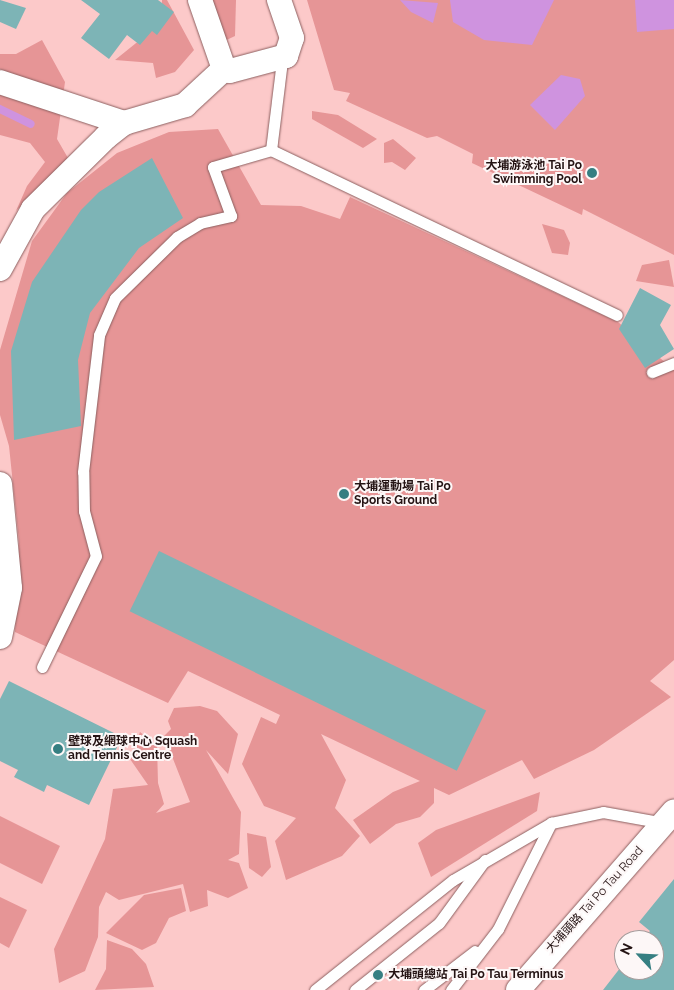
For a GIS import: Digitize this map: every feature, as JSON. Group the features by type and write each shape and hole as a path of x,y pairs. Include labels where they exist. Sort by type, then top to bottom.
{"street":[{"path":"200,0 224,69 230,72 282,60 292,38 279,0"},
{"path":"0,269 33,209 124,122 185,105 224,69"},
{"path":"0,82 124,122"},
{"path":"0,484 4,555 10,588 0,637"},
{"name":"大埔頭路 Tai Po Tau Road","path":"518,990 669,817"}],"lane":[{"path":"271,150 282,60"},
{"path":"42,667 96,556 84,511 83,472 99,335 115,298 177,237 200,222 231,216 213,167 271,150 617,316"},
{"path":"652,372 674,363"},
{"path":"315,990 428,898 485,859 551,823 604,812 669,817"},
{"path":"452,990 498,929 551,823"},
{"path":"355,990 440,922 485,859"},
{"path":"424,990 498,929"}],"shaded area":[{"path":"162,0 167,0 194,50 175,72 156,78 153,63 115,60 161,23"},
{"path":"193,0 236,0 235,36 218,44"},
{"name":"大埔游泳池 Tai Po Swimming Pool","path":"307,0 674,0 674,255 583,209 582,215 472,163 473,154 437,136 427,138 346,101 350,93 334,90"},
{"path":"400,0 438,3 433,23 411,12"},
{"path":"450,0 554,0 532,45 484,40 453,22"},
{"path":"635,0 674,0 674,29 637,32"},
{"path":"42,40 65,82 57,139 68,158 16,211 27,186 45,162 30,143 0,135 0,54 16,54"},
{"path":"561,75 580,79 585,96 555,130 530,105"},
{"path":"312,111 338,115 377,139 363,148 312,119"},
{"name":"大埔運動場 Tai Po Sports Ground","path":"218,129 261,205 301,206 340,219 350,197 618,322 674,370 674,660 650,681 671,697 594,750 534,779 522,760 449,795 434,788 434,803 420,817 396,824 370,844 353,820 393,792 420,781 321,734 346,780 335,808 360,836 342,856 286,880 275,841 296,818 264,806 242,764 261,717 276,724 280,715 188,671 168,703 15,632 19,542 9,446 0,415 0,350 32,241 67,193 117,153 169,132"},
{"path":"393,139 416,158 405,170 392,162 384,163 384,143"},
{"path":"542,224 564,230 570,243 568,255 552,253"},
{"path":"669,260 674,287 636,281 642,265"},
{"path":"200,706 217,711 238,734 228,774 206,750 241,812 239,854 228,860 239,863 248,888 228,898 207,890 208,906 190,912 183,884 119,900 106,892 99,907 98,937 85,971 59,983 54,949 105,839 113,789 148,785 130,759 140,732 157,745 158,783 164,804 156,813 190,802 164,736 171,729 168,721 174,708"},
{"path":"540,792 537,811 431,877 418,843 436,830"},
{"path":"0,816 60,846 42,884 0,863"},
{"path":"247,833 266,837 271,867 262,877 249,868"},
{"path":"181,888 186,911 169,918 156,943 142,950 106,933 144,895"},
{"path":"0,897 27,910 9,948 0,943"},
{"path":"107,940 132,949 146,964 154,987 95,990 106,969"}],"building":[{"path":"0,0 26,8 16,29 0,22"},
{"path":"81,0 158,0 174,12 157,35 152,31 140,45 127,35 109,59 81,38 100,14"},
{"path":"152,158 183,218 139,248 90,313 78,360 81,426 14,440 11,351 32,282 81,210 99,192"},
{"path":"640,288 671,305 660,325 674,349 645,368 619,329"},
{"path":"159,551 486,711 457,771 130,611"},
{"name":"壁球及網球中心 Squash and Tennis Centre","path":"9,681 122,737 89,805 47,785 44,792 14,777 18,770 0,761 0,699"},
{"path":"674,879 674,990 603,990 614,976 614,980 664,980 664,930 649,930 639,922"}],"waterway":[{"path":"0,109 31,124"}],"place":[{"name":"大埔游泳池 Tai Po Swimming Pool","path":"592,173"},
{"name":"大埔運動場 Tai Po Sports Ground","path":"344,494"},
{"name":"壁球及網球中心 Squash and Tennis Centre","path":"58,749"},
{"name":"大埔頭總站 Tai Po Tau Terminus","path":"378,975"}]}
